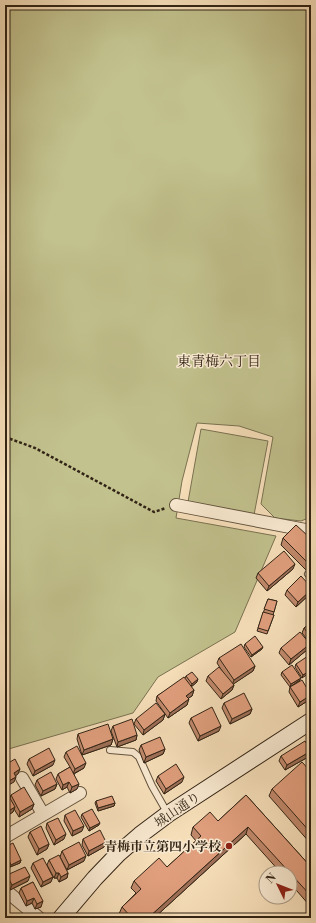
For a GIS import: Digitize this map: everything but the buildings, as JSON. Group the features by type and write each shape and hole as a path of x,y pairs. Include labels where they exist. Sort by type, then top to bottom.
{"street":[{"path":"176,505 311,531"},
{"name":"城山通り","path":"61,918 94,878 140,835 168,814 311,720"},
{"path":"22,778 43,814"},
{"path":"5,837 80,793"},
{"path":"5,890 39,918"}],"lane":[{"path":"110,750 133,752 139,757 152,786 168,814"}],"path":[{"path":"5,437 35,448 154,512 176,505"}],"green space":[{"path":"5,5 311,5 311,517 301,521 275,518 261,504 273,437 239,426 197,423 182,481 176,518 276,536 235,632 158,677 133,713 5,750"},
{"path":"201,429 268,441 254,515 188,502"}],"place":[{"name":"青梅市立第四小学校","path":"229,846"}],"district":[{"name":"東青梅六丁目","path":"219,361"}]}
